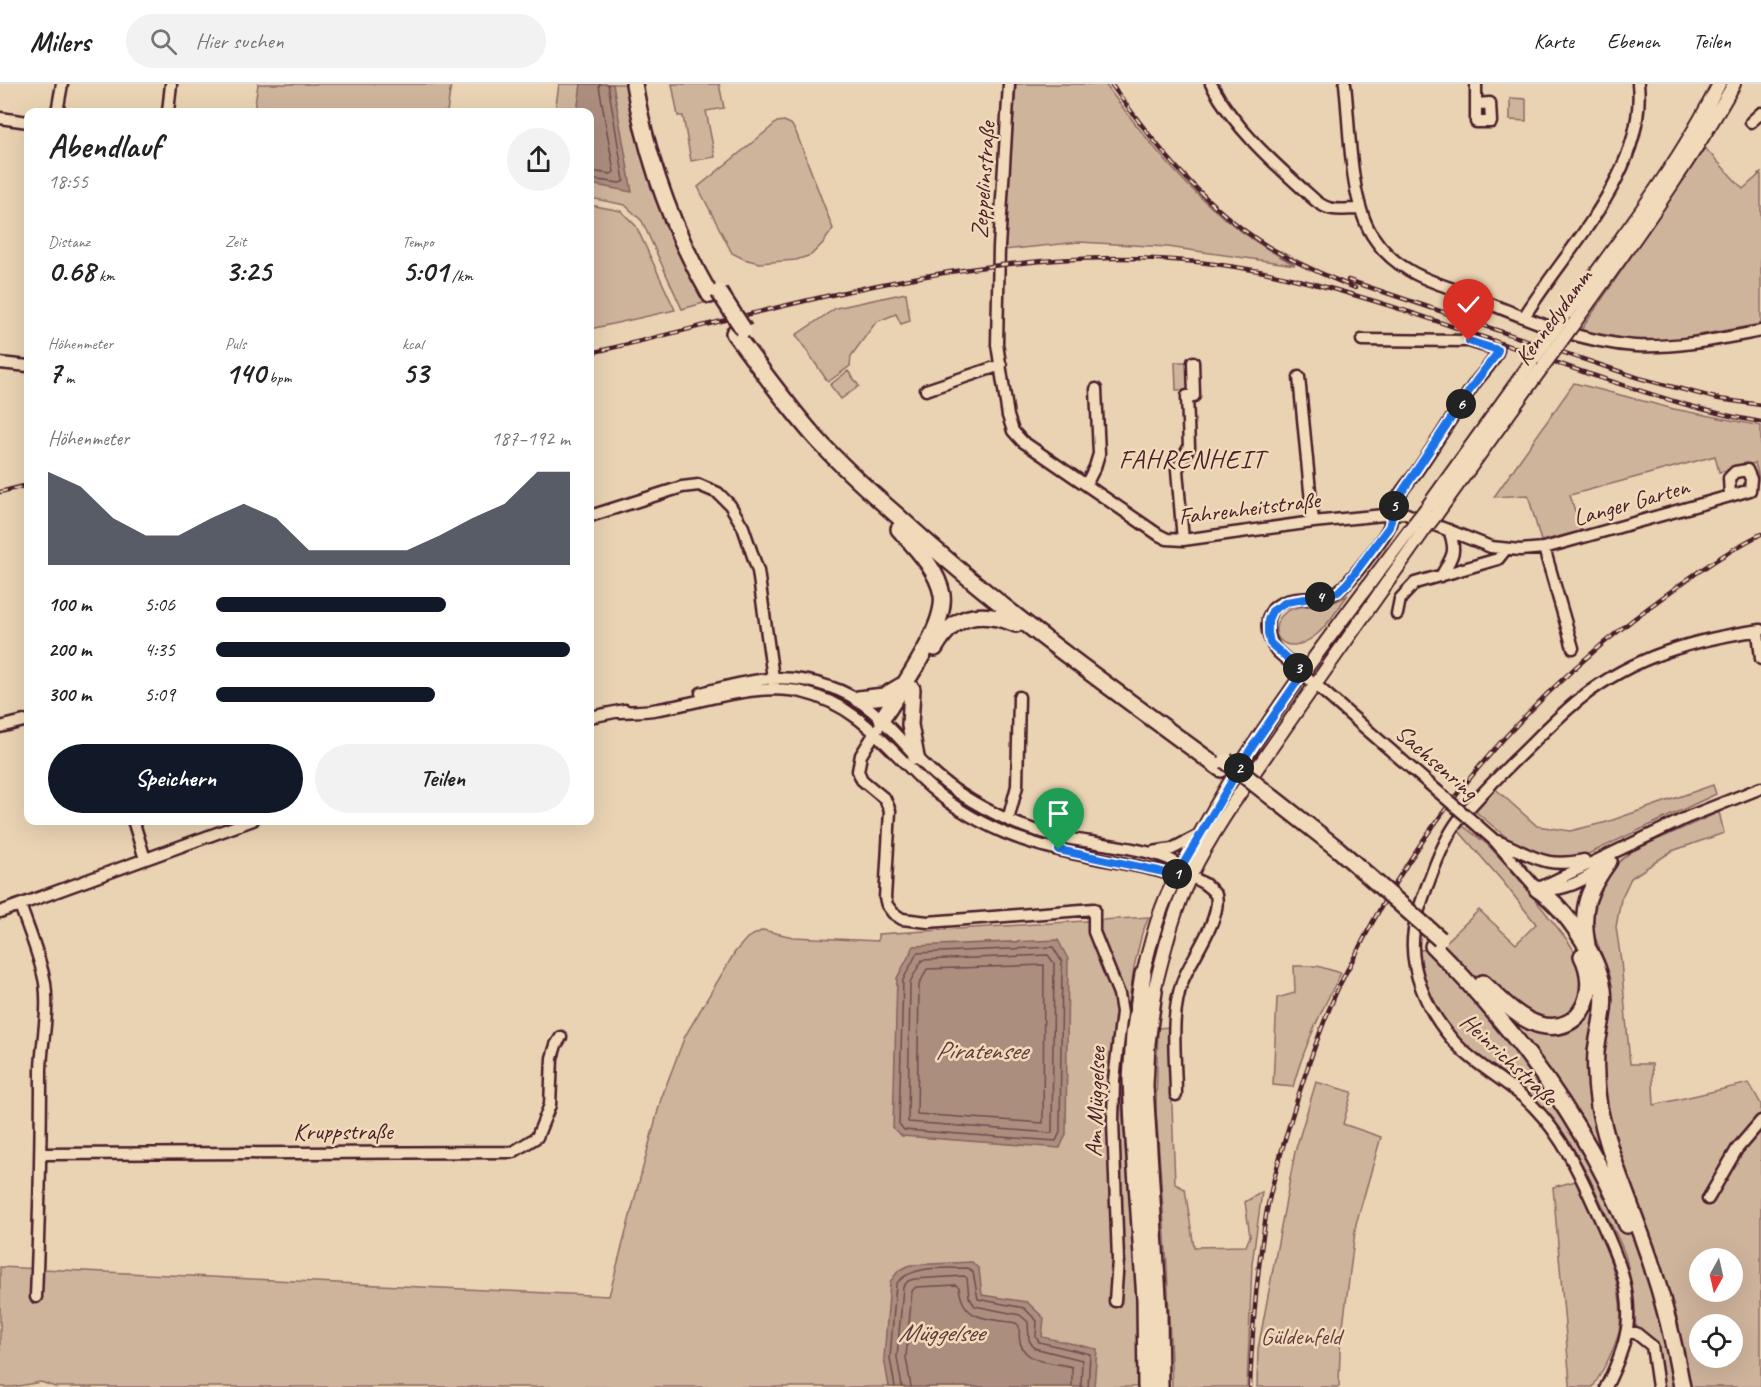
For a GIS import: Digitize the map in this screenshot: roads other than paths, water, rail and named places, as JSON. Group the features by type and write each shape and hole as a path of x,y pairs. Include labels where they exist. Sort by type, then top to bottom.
{"highway":[{"path":"634,84 650,156 668,208 697,273 715,293"},
{"path":"643,84 659,154 715,293 739,332 772,369 819,434 832,448 1000,594 1224,765 1524,1018 1553,1026 1574,1018 1584,1007 1590,985 1586,965 1578,950 1550,913 1537,888"},
{"path":"832,448 850,473 916,549 940,589 942,608 936,628 908,686 910,725 916,757"},
{"path":"850,473 948,562 1035,633 1224,765"},
{"path":"882,726 938,642 952,625 984,615 993,616 1035,633"},
{"path":"858,699 885,696 908,686"},
{"path":"1588,948 1584,922 1586,904 1592,886 1606,859"},
{"path":"1537,888 1550,897 1588,948 1598,968 1604,994 1596,1067 1599,1104 1640,1246 1672,1387"},
{"path":"1437,943 1531,1060 1565,1107 1595,1157 1640,1246 1668,1321 1682,1387"},
{"path":"1143,974 1134,1035 1131,1079 1145,1299 1146,1387"},
{"path":"1483,983 1561,1084 1601,1148 1629,1205"},
{"path":"1154,990 1147,1043 1145,1086 1159,1312 1160,1387"}],"main road":[{"name":"Kennedydamm","path":"1569,320 1695,129 1719,84"},
{"name":"Kennedydamm","path":"1154,990 1166,943 1190,877 1238,796 1316,684 1430,512 1569,320 1676,180 1706,135 1734,84"},
{"name":"Kennedydamm","path":"1143,974 1152,937 1179,872 1225,790 1262,731 1303,673 1420,527"}],"street":[{"path":"58,108 62,84"},
{"path":"168,108 171,84"},
{"name":"Zeppelinstraße","path":"998,278 1009,84"},
{"path":"1211,84 1221,102 1243,131 1316,201 1331,210 1359,209"},
{"path":"1345,84 1359,209 1371,233 1382,248 1409,270 1524,317 1591,339 1636,346 1672,346 1761,331"},
{"path":"1476,84 1476,104"},
{"path":"1524,317 1603,203 1636,126 1638,84"},
{"path":"1751,122 1761,113"},
{"path":"0,117 24,121"},
{"name":"Fahrenheitstraße","path":"998,278 996,344 1008,416 1013,431 1022,441 1159,536 1183,540 1391,514"},
{"path":"1362,340 1469,341 1498,350 1396,501 1391,514"},
{"path":"1183,540 1177,470 1189,447 1187,396 1194,396 1193,362"},
{"path":"0,363 24,366"},
{"path":"926,390 1001,365"},
{"path":"1299,377 1313,522"},
{"path":"1086,484 1099,454 1096,388"},
{"path":"594,515 682,487 699,484 718,493 730,505 743,527 758,570 775,690"},
{"name":"Langer Garten","path":"1391,514 1404,513 1473,541 1506,549 1544,548 1730,496"},
{"name":"Sachsenring","path":"1391,514 1389,527 1353,576 1338,592 1286,602 1272,611 1268,620 1270,643 1494,840 1537,888"},
{"path":"1441,576 1452,558 1455,546 1449,530"},
{"path":"1544,548 1573,648"},
{"name":"Langer Garten","path":"1397,614 1400,599 1415,583 1498,559 1506,549"},
{"path":"1759,631 1761,659"},
{"name":"Heinrichstraße","path":"1606,1387 1626,1333 1628,1318 1623,1276 1618,1258 1579,1173 1562,1143 1533,1106 1462,1050 1443,1027 1428,1002 1417,976 1413,944 1414,931 1423,897 1437,860 1457,822 1491,784 1581,698 1620,672 1667,650 1695,641 1759,631"},
{"path":"594,716 692,696 746,681 772,678 797,679 832,687 858,699 882,726 922,780 969,815 1004,832 1059,850 1159,871 1179,872 1212,890 1216,895 1218,905 1182,980 1175,1011 1176,1095"},
{"path":"618,712 656,710 693,701 775,690 800,692 826,699 858,717 882,726 952,789 975,805 1008,820 1063,837 1146,852 1172,860 1179,872"},
{"path":"1008,820 1017,786 1019,697"},
{"path":"0,727 24,721"},
{"name":"Am Müggelsee","path":"882,726 861,755 858,771 862,780 885,800 890,811 885,898 893,913 902,919 928,922 1094,909 1094,932 1119,994 1122,1012 1114,1080 1113,1121 1118,1260 1115,1301"},
{"path":"1537,888 1556,890 1589,877 1606,859 1630,844 1688,817 1761,788"},
{"path":"135,825 146,859"},
{"path":"0,912 239,825"},
{"path":"1146,852 1172,849 1200,835"},
{"path":"1494,840 1535,860 1553,863 1606,859"},
{"path":"20,905 40,962 46,993 41,1066 42,1154 36,1297"},
{"name":"Kruppstraße","path":"42,1154 513,1152 537,1137 542,1126 550,1105 552,1058 561,1038"},
{"path":"1707,1199 1737,1149 1761,1121"},
{"path":"1626,1333 1636,1333 1652,1346 1658,1387"}],"water":[{"path":"581,84 613,84 632,192 594,185 594,108 578,108"},
{"name":"Piratensee","path":"1058,940 1068,959 1066,1134 1060,1148 902,1136 893,1128 897,978 914,946"},
{"name":"Müggelsee","path":"972,1262 979,1269 982,1295 1027,1302 1044,1318 1042,1337 1097,1349 1094,1387 889,1387 884,1358 890,1282 899,1270 910,1265"}],"railway":[{"path":"1111,84 1163,152 1201,193 1243,230 1278,252 1355,288"},
{"path":"594,352 848,291 935,274 1023,263 1110,258 1198,262 1286,277 1362,297 1651,394 1717,413 1761,422"},
{"path":"1348,280 1639,378 1719,399 1761,405"},
{"path":"0,492 24,486"},
{"path":"1250,1387 1260,1258 1270,1193 1303,1080 1326,1016 1341,982 1382,906 1442,814 1476,770 1552,690 1635,618 1712,563 1761,534"}],"district":[{"name":"FAHRENHEIT","path":"1192,459"}],"park label":[{"name":"Güldenfeld","path":"1301,1336"}]}
